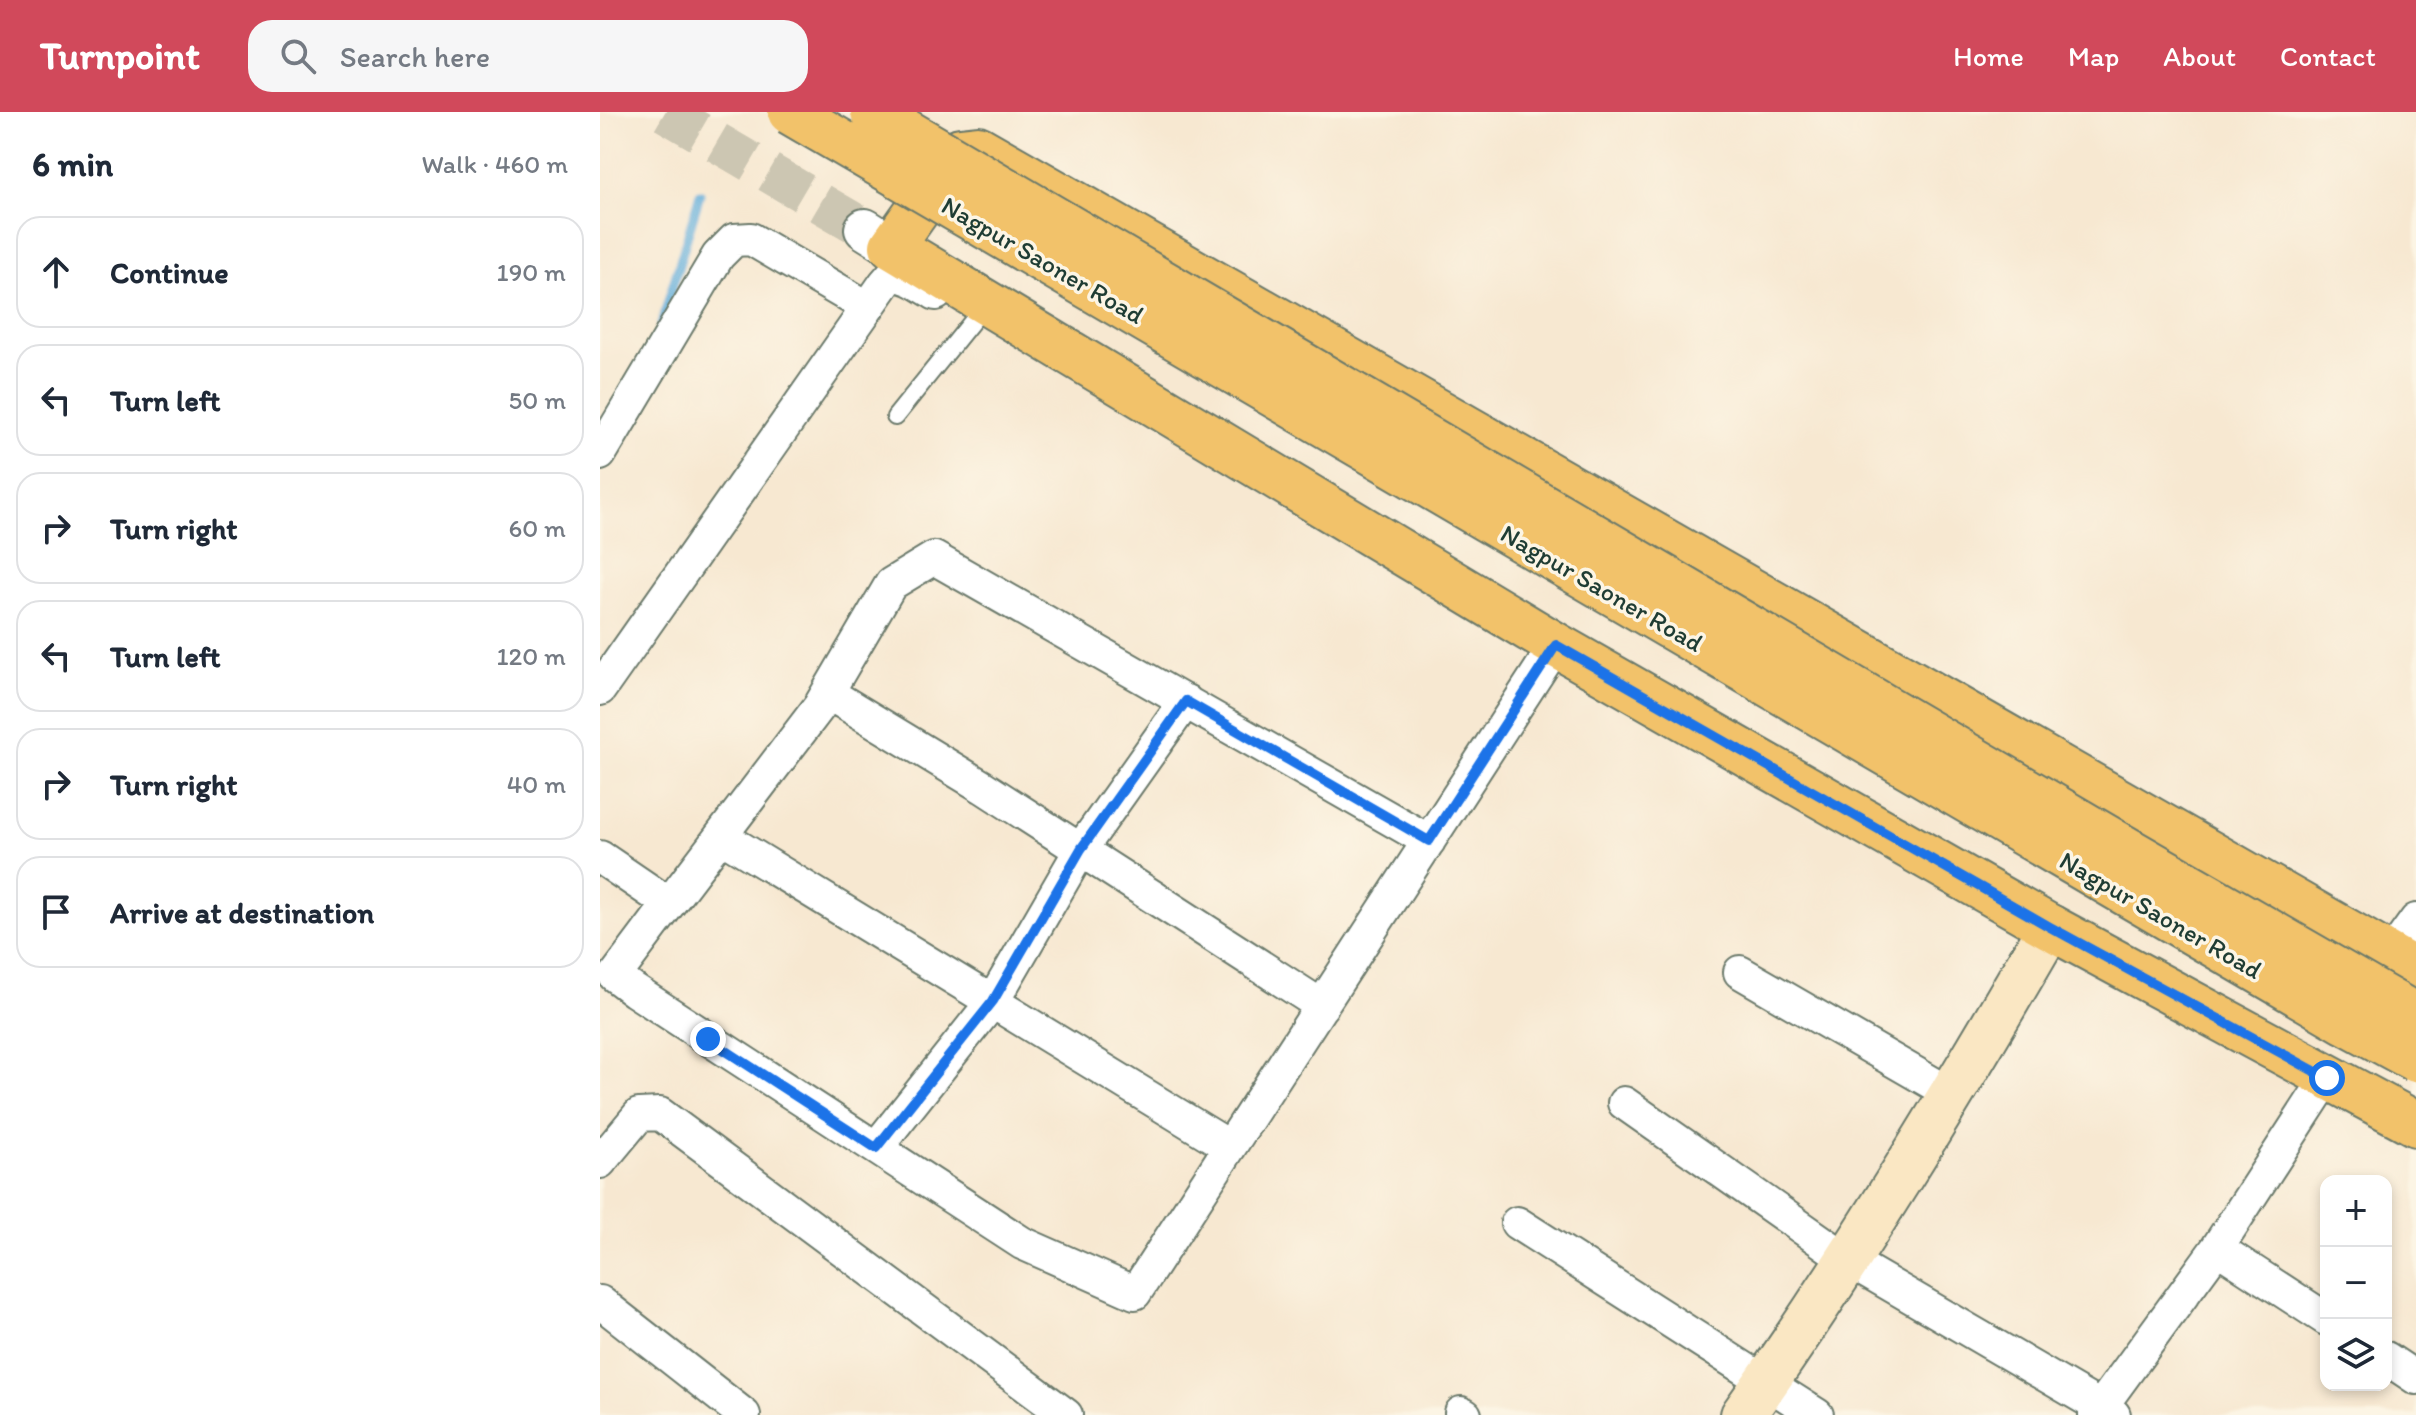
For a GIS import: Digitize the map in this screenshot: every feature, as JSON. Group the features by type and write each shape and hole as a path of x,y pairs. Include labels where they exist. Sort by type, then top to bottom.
{"main road":[{"name":"Nagpur Saoner Road","path":"790,112 1606,592 2416,1060"},
{"name":"Nagpur Saoner Road","path":"873,112 2416,1016"},
{"path":"2403,964 978,148 960,150 878,237 1556,645 2050,927 2416,1124"},
{"path":"1755,1398 1953,1095 2050,927"}],"street":[{"path":"600,454 718,256 734,240 751,239 867,307"},
{"path":"600,689 892,275 915,281 1013,343 1069,352"},
{"path":"1429,841 934,558 891,584 828,693 615,976 1022,1243 1135,1293 1322,1006 1429,841 1556,645"},
{"path":"828,693 1081,849 1322,1006"},
{"path":"876,1148 993,1001 1081,849 1186,701"},
{"path":"721,836 1230,1147"},
{"path":"600,857 669,904"},
{"path":"2403,964 2416,920"},
{"path":"1740,972 1953,1095"},
{"path":"1624,1103 1848,1260 2103,1412 2217,1248 2327,1078"},
{"path":"600,1162 639,1115 660,1114 1066,1415"},
{"path":"1517,1223 1755,1398 1817,1415"},
{"path":"2217,1248 2320,1315"},
{"path":"600,1302 744,1415"},
{"path":"2392,1362 2416,1378"}],"lane":[{"path":"895,417 974,319"}],"waterway":[{"path":"661,325 700,194"}],"tunnel":[{"path":"665,112 865,229"}],"route":[{"path":"708,1039 876,1148 993,1001 1081,849 1186,701 1429,841 1556,645 2050,927 2327,1078"}]}
